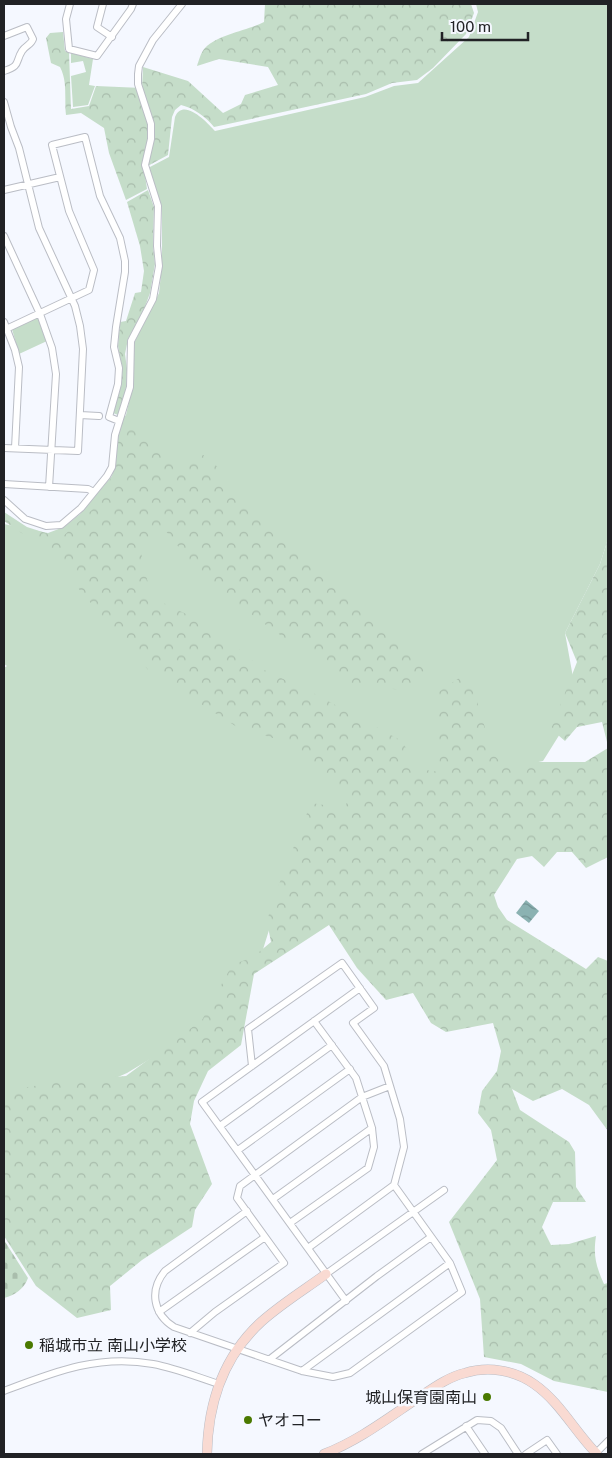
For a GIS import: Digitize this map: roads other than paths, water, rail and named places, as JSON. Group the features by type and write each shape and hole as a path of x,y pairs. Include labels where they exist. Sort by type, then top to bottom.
{"street":[{"path":"70,4 66,19 69,49 97,56 112,37 133,4"},
{"path":"103,4 97,27 112,37"},
{"path":"4,500 25,519 37,524 61,525 94,492 112,467 115,435 130,387 130,341 153,298 159,266 157,246 158,206 145,165 151,139 151,124 138,84 139,66 153,40 182,4"},
{"path":"4,36 27,27 33,38 32,43 23,50 18,64 4,70"},
{"path":"4,102 10,127 19,148 39,228 75,306 83,349 78,451 4,448"},
{"path":"15,448 19,367 16,350 5,327 40,314 89,290 94,270 69,211 52,145 85,137 100,196 120,238 125,261 114,347 119,368 118,384 109,417 119,421"},
{"path":"4,190 60,177"},
{"path":"4,236 40,314 52,348 56,374 49,487"},
{"path":"80,415 98,416"},
{"path":"4,484 88,489 94,492"},
{"path":"252,1066 248,1030 342,963 374,1008 353,1024 384,1066 400,1119 404,1147 394,1185 308,1248"},
{"path":"346,1301 202,1102 360,988"},
{"path":"290,1223 368,1168 374,1147 372,1128 356,1078 314,1021"},
{"path":"220,1126 332,1045"},
{"path":"238,1150 350,1069"},
{"path":"190,1333 215,1312 284,1263 238,1198 240,1186 362,1097 390,1086"},
{"path":"273,1199 372,1128"},
{"path":"247,1212 165,1271 157,1282 154,1294 159,1312 167,1323 190,1333 302,1370 333,1377 350,1373 462,1292 450,1263 394,1185"},
{"path":"207,1454 210,1415 219,1384 238,1349 261,1323 444,1190"},
{"path":"159,1312 265,1237"},
{"path":"270,1359 304,1331 431,1237"},
{"path":"302,1370 450,1263"},
{"path":"4,1391 66,1368 112,1361 153,1364 178,1370 219,1384"},
{"path":"327,1454 358,1437 445,1381 467,1372 482,1370 510,1372 534,1384 553,1401 596,1454 608,1441"},
{"path":"422,1454 477,1420 491,1421 501,1428 518,1454"},
{"path":"466,1426 485,1454"},
{"path":"526,1454 547,1440 556,1454"}],"water":[{"path":"526,900 539,911 529,923 516,913"}],"place":[{"name":"稲城市立 南山小学校","path":"29,1345"},
{"name":"城山保育園南山","path":"487,1397"},
{"name":"ヤオコー","path":"248,1420"}]}
